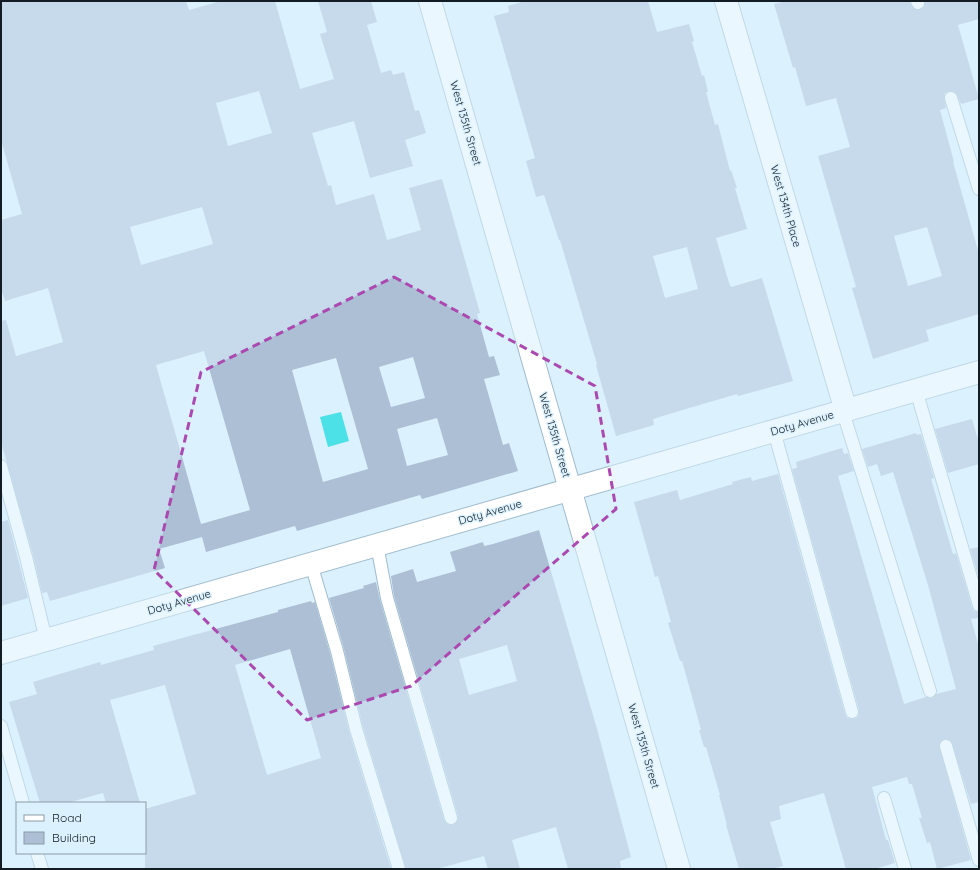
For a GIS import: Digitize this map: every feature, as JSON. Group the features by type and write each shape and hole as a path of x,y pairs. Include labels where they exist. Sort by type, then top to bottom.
{"street":[{"name":"West 135th Street","path":"430,1 679,869"},
{"name":"West 134th Place","path":"726,1 844,411"},
{"name":"Doty Avenue","path":"1,653 979,372"}],"lane":[{"path":"951,98 979,189"},
{"path":"916,390 979,605"},
{"path":"844,411 930,691"},
{"path":"774,431 852,712"},
{"path":"1,466 26,557 46,640"},
{"path":"377,545 387,598 451,818"},
{"path":"311,564 337,651 356,729 399,869"},
{"path":"1,726 23,802"},
{"path":"946,746 979,860"},
{"path":"884,798 905,869"},
{"path":"37,854 42,869"}],"highlighted area":[{"path":"394,277 595,386 616,509 411,686 307,720 154,570 201,372"}],"water":[{"path":"341,412 349,441 328,447 320,417"}],"building":[{"path":"1,1 186,1 189,10 221,1 275,1 300,89 334,79 320,34 327,32 318,1 371,1 377,22 367,25 381,73 391,70 393,75 404,72 415,111 419,110 426,133 405,140 413,166 370,178 354,121 312,133 328,186 331,185 336,205 374,194 387,240 421,230 409,188 442,179 480,313 477,314 489,357 494,356 500,375 484,379 503,445 509,443 518,471 422,499 420,495 297,531 295,526 206,552 202,537 159,549 165,568 50,601 47,592 42,593 33,555 1,442 1,321 6,320 16,356 63,342 48,288 5,301 1,288 1,220 22,214 1,140","holes":["259,91 272,133 228,146 216,103","202,207 213,244 141,265 130,227","204,351 250,510 201,524 156,365","413,357 425,398 391,407 379,367","336,358 368,469 323,482 292,370","437,418 448,455 407,466 397,429"]},
{"path":"525,1 648,1 657,32 689,24 694,41 692,42 702,76 704,75 708,92 706,92 715,125 718,124 730,171 731,170 737,188 735,188 747,229 716,238 729,283 731,287 762,278 793,381 738,396 737,394 653,419 654,425 616,436 596,365 597,364 560,240 544,195 536,197 526,161 535,158 494,16 509,12 508,6","holes":["687,247 698,289 665,298 653,256"]},
{"path":"787,1 910,1 912,7 918,10 924,7 925,1 979,1 979,19 958,25 979,99 961,104 956,93 949,91 945,93 944,97 946,108 940,110 979,254 979,314 926,330 929,341 873,359 852,288 856,287 818,156 850,147 836,98 806,106 774,4","holes":["927,227 942,276 908,286 894,236"]},
{"path":"972,419 979,443 979,464 948,473 935,429"},
{"path":"916,433 917,435 921,434 934,478 931,479 953,554 956,553 972,607 974,611 979,612 979,618 971,619 979,647 979,802 971,804 951,741 944,739 939,745 971,860 937,869 930,842 927,843 919,818 922,818 912,784 909,784 907,777 872,787 886,840 888,840 895,863 874,869 846,869 824,793 779,806 781,819 770,822 783,866 772,869 739,869 726,825 720,795 706,747 704,747 699,730 701,730 682,661 680,661 668,623 671,622 658,576 655,577 634,502 677,490 680,500 733,484 732,482 751,477 752,481 778,474 845,714 847,718 854,719 858,717 859,710 792,469 797,468 796,462 842,448 844,454 848,453 854,471 838,476 904,704 926,697 932,698 936,694 956,689 928,585 893,472 881,476 877,464 868,467 862,449"},
{"path":"8,520 28,598 1,606 1,522"},
{"path":"539,530 597,729 631,857 620,861 621,869 568,869 556,827 512,840 520,869 488,869 484,856 437,869 406,869 363,727 344,649 329,598 364,588 363,586 376,582 444,820 449,825 453,825 458,820 458,816 394,596 391,576 413,569 417,582 456,571 450,552 483,542 484,546","holes":["507,645 517,681 469,695 459,659"]},
{"path":"979,547 979,578 970,549"},
{"path":"311,601 312,603 315,602 330,653 349,731 391,869 145,869 146,809 196,794 165,685 110,700 140,802 106,802 103,793 71,802 40,802 9,702 37,694 33,682 100,662 101,665 154,650 153,646 278,612 278,610","holes":["290,649 321,758 267,775 235,665"]}]}
